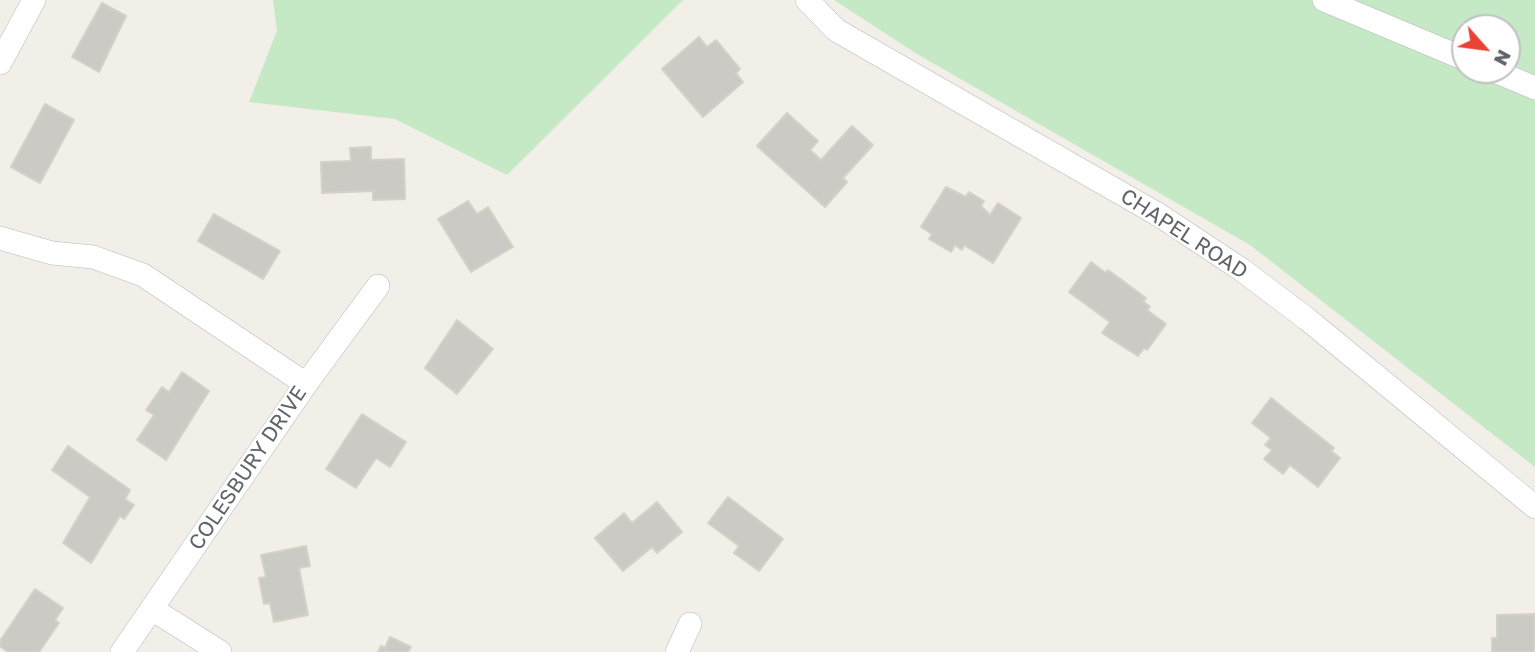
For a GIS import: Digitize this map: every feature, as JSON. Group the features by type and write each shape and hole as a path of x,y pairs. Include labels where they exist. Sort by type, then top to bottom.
{"street":[{"path":"0,63 34,0"},
{"name":"CHAPEL ROAD","path":"807,0 836,30 1159,215 1242,270 1307,319 1535,507"},
{"path":"1324,0 1451,53"},
{"path":"0,238 52,253 93,257 142,275 306,384"},
{"name":"COLESBURY DRIVE","path":"122,652 306,384 378,286"},
{"path":"152,609 220,652"},
{"path":"677,652 690,624"}],"green space":[{"path":"273,0 683,0 507,175 395,119 249,102 277,31"},
{"path":"834,0 1535,0 1535,467 1250,245 917,54"}],"building":[{"path":"102,3 126,16 99,72 72,57"},
{"path":"699,37 707,47 716,40 740,69 736,73 743,82 703,117 662,69"},
{"path":"45,104 74,120 40,183 11,167"},
{"path":"787,113 818,141 810,150 821,160 852,126 873,145 843,178 847,182 825,207 757,146"},
{"path":"371,147 371,160 404,159 405,199 373,200 373,191 322,193 321,162 351,161 350,148"},
{"path":"946,187 966,197 969,192 984,201 981,206 990,215 998,203 1021,218 993,263 964,245 962,250 955,245 951,252 929,239 932,234 921,227"},
{"path":"468,201 477,214 488,207 513,247 471,272 438,219"},
{"path":"214,214 280,251 263,279 198,241"},
{"path":"1091,262 1106,273 1108,270 1146,298 1143,301 1150,307 1147,310 1166,324 1147,350 1144,348 1138,356 1102,333 1110,322 1069,292"},
{"path":"457,320 493,349 457,394 425,368"},
{"path":"182,372 209,391 166,460 137,440 154,415 146,410 162,387 169,392"},
{"path":"1271,398 1334,448 1331,451 1340,458 1318,487 1290,465 1283,474 1264,459 1272,450 1265,445 1271,438 1252,423"},
{"path":"362,414 406,442 390,467 376,458 356,488 326,469"},
{"path":"68,446 130,490 125,499 134,505 124,519 120,516 91,563 63,543 90,497 52,470"},
{"path":"728,497 783,539 759,571 734,553 739,546 708,523"},
{"path":"657,502 682,532 657,553 652,547 623,571 595,538 624,513 632,523"},
{"path":"306,546 310,566 299,568 308,615 274,622 270,603 264,604 259,578 266,577 261,555"},
{"path":"35,589 63,608 55,620 59,623 39,652 8,652 0,646 0,641"},
{"path":"1535,614 1535,652 1492,652 1492,638 1497,638 1497,615"},
{"path":"390,637 411,647 408,652 378,652 381,646 385,648"}]}
